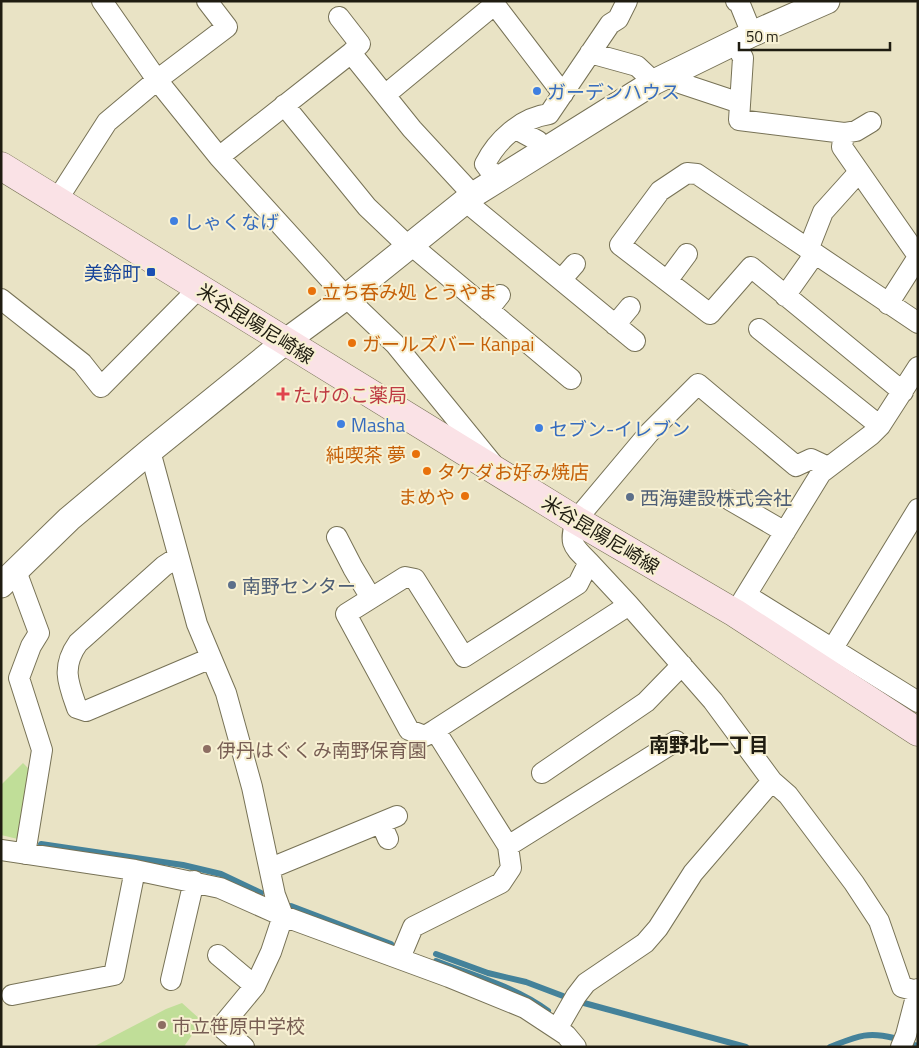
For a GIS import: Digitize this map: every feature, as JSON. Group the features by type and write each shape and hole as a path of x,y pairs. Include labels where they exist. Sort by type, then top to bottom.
{"main road":[{"name":"米谷昆陽尼崎線","path":"6,176 57,200 576,520 740,604 826,660 918,732"}],"street":[{"path":"102,1 157,80 219,157 346,297 395,344 500,472"},
{"path":"57,200 108,122 157,80 227,27 207,1"},
{"path":"497,180 485,164 492,150 500,140 516,129 538,116 548,114 610,24 618,19 627,1"},
{"path":"26,854 42,750 20,678 39,633 9,578 69,519 150,451 286,341 346,297 469,198 663,77 827,1"},
{"path":"385,95 493,3 563,94"},
{"path":"741,4 744,38 739,120 844,133 856,131 871,122"},
{"path":"219,157 360,44 339,17"},
{"path":"350,53 469,198 561,280 635,342"},
{"path":"590,53 637,66 663,77 740,103"},
{"path":"284,105 367,207 410,246 494,302 553,353 571,379"},
{"path":"516,129 538,142 544,150"},
{"path":"844,133 842,147 918,256 888,304"},
{"path":"785,296 811,252 823,212 859,172"},
{"path":"903,392 751,267 710,314 620,245 660,191 687,173 697,174 918,323"},
{"path":"667,281 688,254"},
{"path":"561,280 575,264"},
{"path":"1,299 82,363 101,387 199,288"},
{"path":"615,325 630,307"},
{"path":"759,329 880,426"},
{"path":"740,604 821,473 880,426 918,367"},
{"path":"828,467 811,459 796,466 698,384 650,433 576,520 571,537 576,549 629,605 731,723 772,781 788,795 854,883 879,921 902,986 918,990 908,1040"},
{"path":"150,451 197,624 226,693 252,787 271,868 275,896 283,916 271,952 255,986 221,1027 244,1047"},
{"path":"730,500 785,532"},
{"path":"917,701 826,660 918,509"},
{"path":"337,538 370,598"},
{"path":"178,557 164,566 82,638 74,648 69,659 68,683 77,708 86,711 211,658"},
{"path":"589,562 578,584 464,657 415,579 405,577 346,614 409,730 425,736 629,605"},
{"path":"542,773 646,702 682,665"},
{"path":"400,958 413,927 501,883 511,868 508,846 435,730"},
{"path":"508,846 676,741"},
{"path":"557,1028 586,983 645,943 658,928 693,873 772,781"},
{"path":"271,868 389,826"},
{"path":"1,850 135,870 220,888 283,916 400,958 525,1008 557,1028 576,1047"},
{"path":"12,995 114,975 135,870"},
{"path":"171,980 194,881"},
{"path":"218,955 255,986"}],"green space":[{"path":"23,763 33,773 22,840 1,835 1,785"},
{"name":"市立笹原中学校","path":"182,1003 202,1021 185,1045 186,1047 93,1047 166,1009"}],"waterway":[{"path":"41,844 183,865 221,874 261,893"},
{"path":"291,906 391,944"},
{"path":"436,954 488,973 526,982 563,996"},
{"path":"436,961 509,989 548,1011"},
{"path":"584,1003 746,1047"},
{"path":"830,1047 847,1040 868,1035 894,1038"},
{"path":"910,1044 918,1046"}],"place":[{"name":"ガーデンハウス","path":"537,91"},
{"name":"しゃくなげ","path":"174,221"},
{"name":"美鈴町","path":"151,272"},
{"name":"立ち呑み処 とうやま","path":"312,291"},
{"name":"ガールズバー Kanpai","path":"352,343"},
{"name":"たけのこ薬局","path":"283,394"},
{"name":"Masha","path":"341,424"},
{"name":"セブン-イレブン","path":"539,428"},
{"name":"純喫茶 夢","path":"416,454"},
{"name":"タケダお好み焼店","path":"427,471"},
{"name":"まめや","path":"465,496"},
{"name":"西海建設株式会社","path":"630,497"},
{"name":"南野センター","path":"232,585"},
{"name":"伊丹はぐくみ南野保育園","path":"207,749"},
{"name":"市立笹原中学校","path":"162,1025"}],"district":[{"name":"南野北一丁目","path":"709,744"}]}
